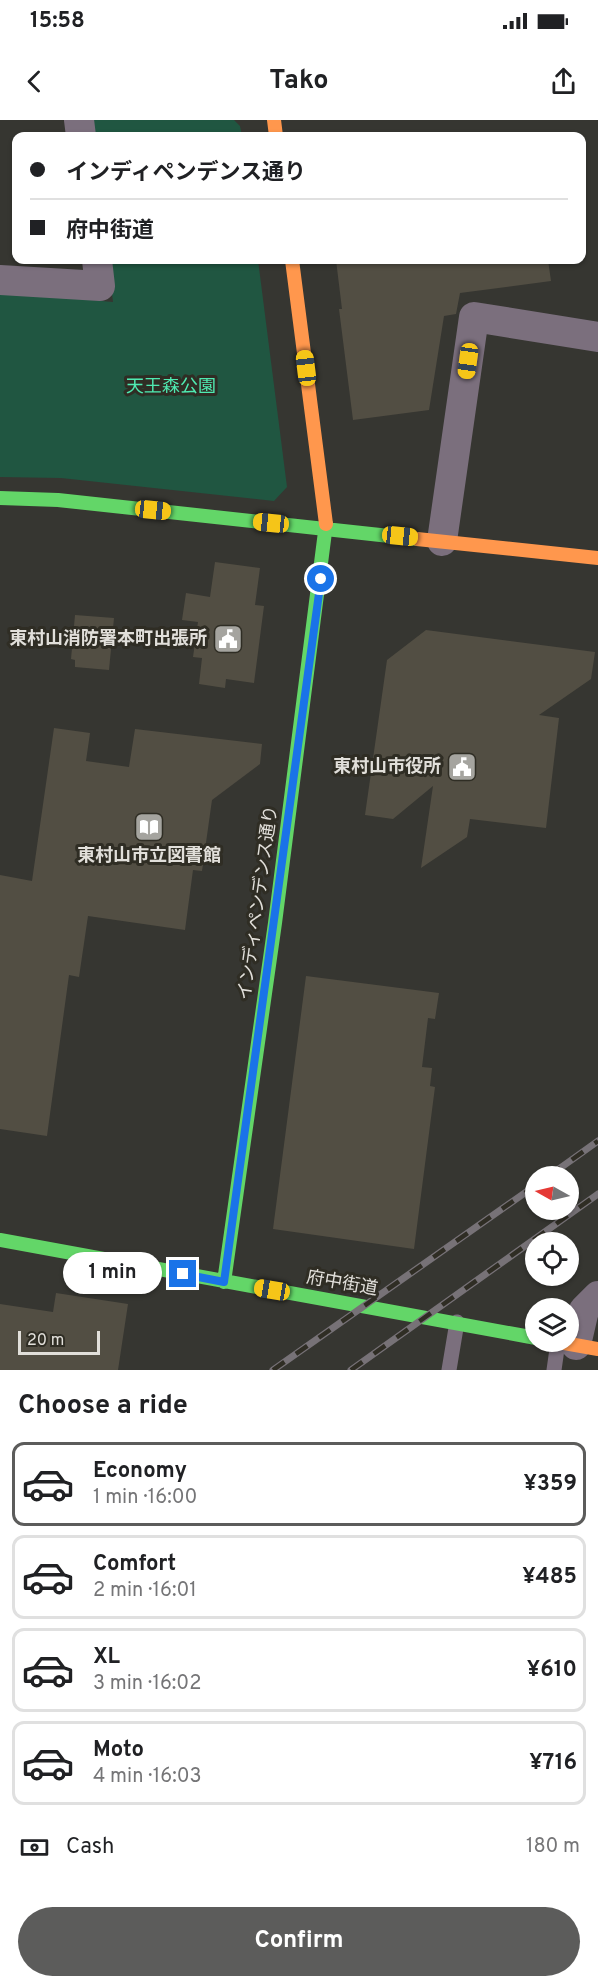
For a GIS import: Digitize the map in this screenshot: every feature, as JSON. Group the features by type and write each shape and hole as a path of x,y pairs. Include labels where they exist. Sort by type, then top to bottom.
{"street":[{"path":"0,280 100,286 97,264"},
{"name":"インディペンデンス通り","path":"224,1282 275,923 327,529 293,264"},
{"path":"442,541 474,316 598,337"},
{"path":"0,498 58,500 598,558"},
{"name":"府中街道","path":"0,1240 525,1336"},
{"path":"579,1325 585,1310 598,1296"}],"lane":[{"path":"449,1370 457,1322"},
{"path":"554,1370 566,1352"}],"green space":[{"path":"91,120 234,120 240,126 241,132 92,132"},
{"name":"天王森公園","path":"108,264 259,264 287,487 274,501 61,478 0,477 0,292 113,302"}],"building":[{"path":"336,264 549,264 551,281 460,293 456,314 444,316 429,410 353,420 339,309 342,309"},
{"name":"東村山消防署本町出張所","path":"215,562 260,568 255,605 264,606 254,683 226,679 225,688 199,684 202,658 193,657 198,622 182,620 186,593 210,597"},
{"path":"75,615 114,618 109,670 75,667 75,660 71,659"},
{"name":"東村山市役所","path":"426,630 595,652 591,679 539,715 559,718 546,828 470,819 467,837 421,868 433,786 393,819 365,815 387,660"},
{"path":"54,728 90,733 86,761 129,767 135,729 262,744 260,764 212,800 202,871 193,870 185,930 88,916 79,977 69,975 47,1136 0,1129 0,875 32,881"},
{"path":"306,976 439,993 435,1019 428,1018 422,1067 432,1068 430,1086 435,1087 414,1249 273,1229"},
{"path":"56,1293 128,1304 118,1370 0,1370 0,1304 53,1312"}],"railway":[{"path":"563,1166 598,1141"},
{"path":"273,1370 525,1193"},
{"path":"351,1370 598,1194"}],"traffic: fast":[{"path":"0,498 58,500 417,539"},
{"path":"224,1282 275,923 326,524"},
{"path":"0,1240 525,1336"}],"traffic: slow":[{"path":"274,120 276,132"},
{"path":"293,264 326,524"},
{"path":"417,539 598,558"},
{"path":"579,1346 598,1349"}],"place":[{"name":"東村山消防署本町出張所","path":"228,639"},
{"name":"東村山市役所","path":"462,767"},
{"name":"東村山市立図書館","path":"149,827"}],"route":[{"path":"183,1274 224,1282 321,579"}]}
